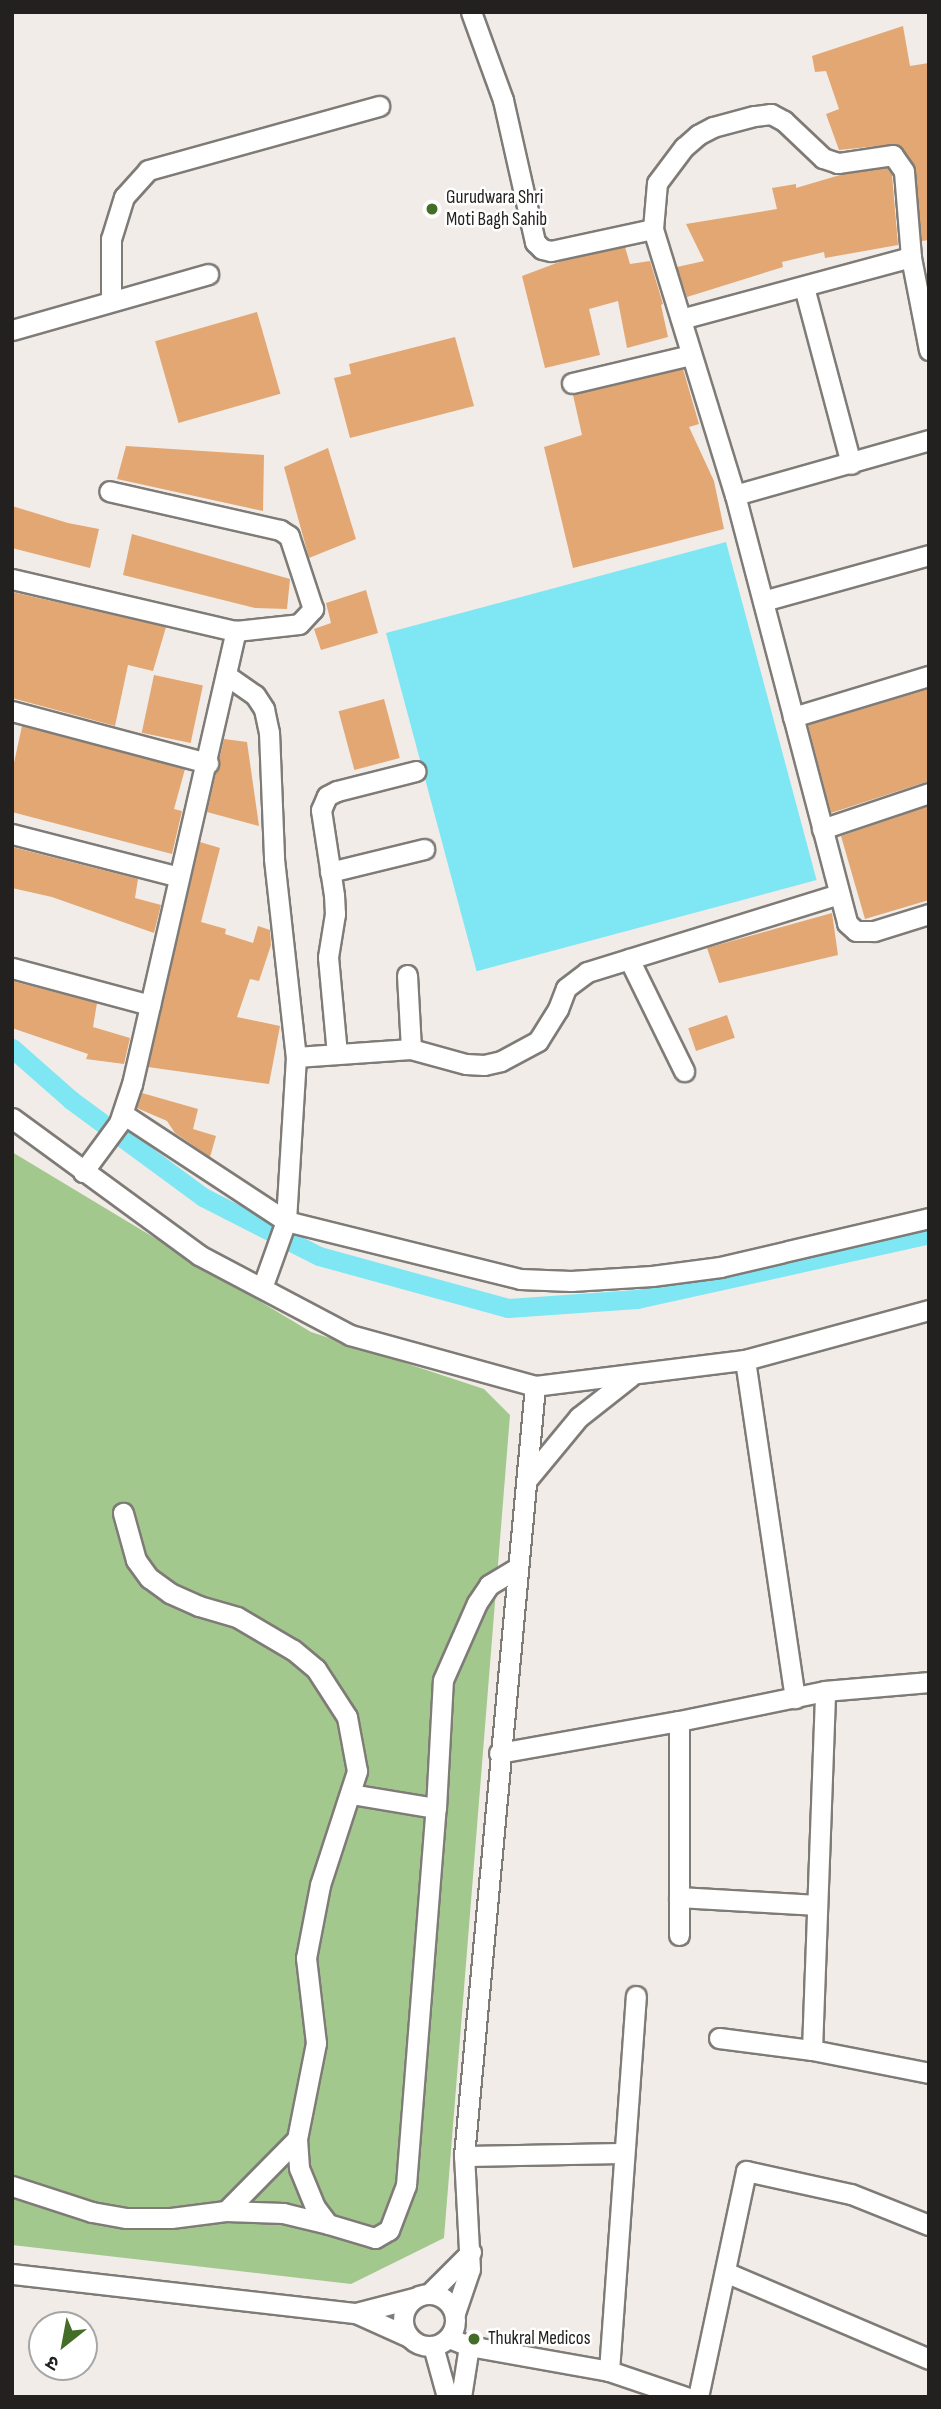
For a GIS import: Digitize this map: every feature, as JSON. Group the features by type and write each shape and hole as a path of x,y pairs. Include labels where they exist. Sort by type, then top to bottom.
{"street":[{"path":"471,12 503,100 535,242 542,249 551,251 653,229"},
{"path":"111,299 111,239 124,197 148,170 379,106"},
{"path":"929,351 911,257 904,171 900,161 892,155 838,163 823,158 784,121 771,114 713,127 684,147 657,183 653,229 735,495 847,922 856,932 874,931 929,914"},
{"path":"681,319 911,257"},
{"path":"12,330 111,299 208,274"},
{"path":"804,287 851,464"},
{"path":"572,383 690,355"},
{"path":"735,495 929,440"},
{"path":"12,579 236,631 299,624 313,609 289,536 280,530 109,491"},
{"path":"763,601 929,555"},
{"path":"83,1172 103,1150 121,1119 208,763 236,631"},
{"path":"226,676 255,695 264,709 269,732 274,859 296,1057 284,1227 262,1289"},
{"path":"793,717 929,676"},
{"path":"12,711 208,763"},
{"path":"337,1054 328,957 335,914 321,810 327,796 416,771"},
{"path":"822,829 929,793"},
{"path":"12,834 179,877"},
{"path":"330,872 424,849"},
{"path":"296,1057 411,1049 484,1065 518,1055 538,1041 574,979 587,972 839,894"},
{"path":"629,959 684,1071"},
{"path":"12,968 150,1005"},
{"path":"407,975 411,1049"},
{"path":"13,1117 83,1172 199,1255 350,1335 535,1386 745,1360 929,1310"},
{"path":"121,1119 284,1227 520,1279 570,1281 652,1276 720,1267 929,1218"},
{"path":"745,1360 794,1698"},
{"path":"526,1482 579,1417 634,1374"},
{"path":"447,2397 441,2342 456,2322 455,2313 470,2269 464,2156 499,1753 535,1386"},
{"path":"122,1513 136,1560 149,1578 199,1606 237,1617 293,1650 316,1669 347,1717 357,1771 320,1885 309,1933 306,1958 316,2043 297,2139 299,2168 315,2207 328,2224"},
{"path":"12,2186 92,2212 125,2218 171,2218 226,2211 284,2213 375,2238 390,2230 406,2185 436,1808 443,1680 454,1649 489,1585 517,1568"},
{"path":"499,1753 679,1721 825,1691 929,1682"},
{"path":"812,2049 825,1691"},
{"path":"679,1721 679,1935"},
{"path":"351,1794 436,1808"},
{"path":"679,1898 817,1905"},
{"path":"609,2371 636,1996"},
{"path":"719,2038 812,2049 929,2073"},
{"path":"226,2211 297,2139"},
{"path":"464,2156 624,2153"},
{"path":"698,2397 746,2171 851,2194 929,2225"},
{"path":"409,2337 403,2320 408,2304 422,2296 471,2252"},
{"path":"725,2272 929,2359"},
{"path":"12,2274 356,2313 409,2337 416,2343 441,2342 469,2346 609,2371 686,2397"},
{"path":"356,2313 422,2296 446,2299 455,2313"},
{"path":"461,2397 469,2346"}],"green space":[{"path":"12,1152 311,1332 484,1389 510,1415 444,2238 351,2284 12,2245"}],"water":[{"path":"726,542 817,880 477,971 386,633"}],"building":[{"path":"903,26 910,66 929,63 929,240 922,241 914,164 897,144 839,150 826,114 839,109 826,71 815,72 812,56"},
{"path":"887,168 892,175 898,245 825,258 824,252 782,262 783,267 687,297 677,267 704,261 686,224 777,209 772,188 796,184 796,188 840,175"},
{"path":"625,247 630,264 650,261 663,304 661,305 668,337 627,348 618,301 589,309 600,355 545,368 522,276 562,261"},
{"path":"257,312 280,394 179,423 155,341"},
{"path":"455,337 474,406 350,438 334,378 351,374 349,364"},
{"path":"683,369 699,424 689,427 714,481 724,529 573,568 544,447 582,435 573,395"},
{"path":"126,446 264,455 263,511 117,479"},
{"path":"328,448 356,539 309,558 284,467"},
{"path":"12,506 68,523 99,529 90,568 12,548"},
{"path":"132,534 290,579 287,609 255,608 123,575"},
{"path":"366,590 378,633 321,650 314,629 331,623 326,603"},
{"path":"12,592 166,627 153,671 128,665 115,726 12,698"},
{"path":"154,675 203,685 191,743 142,733"},
{"path":"929,689 929,781 831,813 808,725"},
{"path":"384,699 400,758 354,770 339,711"},
{"path":"22,726 185,769 174,809 182,811 172,854 12,812 12,772"},
{"path":"224,739 247,742 259,826 207,812"},
{"path":"929,806 929,900 865,919 841,836"},
{"path":"200,842 220,848 201,922 226,929 225,934 253,943 258,926 270,930 271,945 259,981 250,979 237,1017 280,1026 269,1084 148,1067"},
{"path":"12,847 138,879 135,898 161,905 154,933 52,897 12,888"},
{"path":"832,913 838,955 719,983 707,948"},
{"path":"12,981 97,1003 93,1027 130,1038 124,1064 86,1059 88,1054 12,1028"},
{"path":"727,1015 735,1038 696,1051 688,1028"},
{"path":"142,1093 198,1109 193,1129 216,1136 210,1157 175,1133 167,1121 137,1108"}],"waterway":[{"path":"12,1048 71,1100 203,1197 319,1256 508,1308 637,1299 929,1234"}],"place":[{"name":"Gurudwara Shri Moti Bagh Sahib","path":"432,209"},
{"name":"Thukral Medicos","path":"474,2339"}]}
